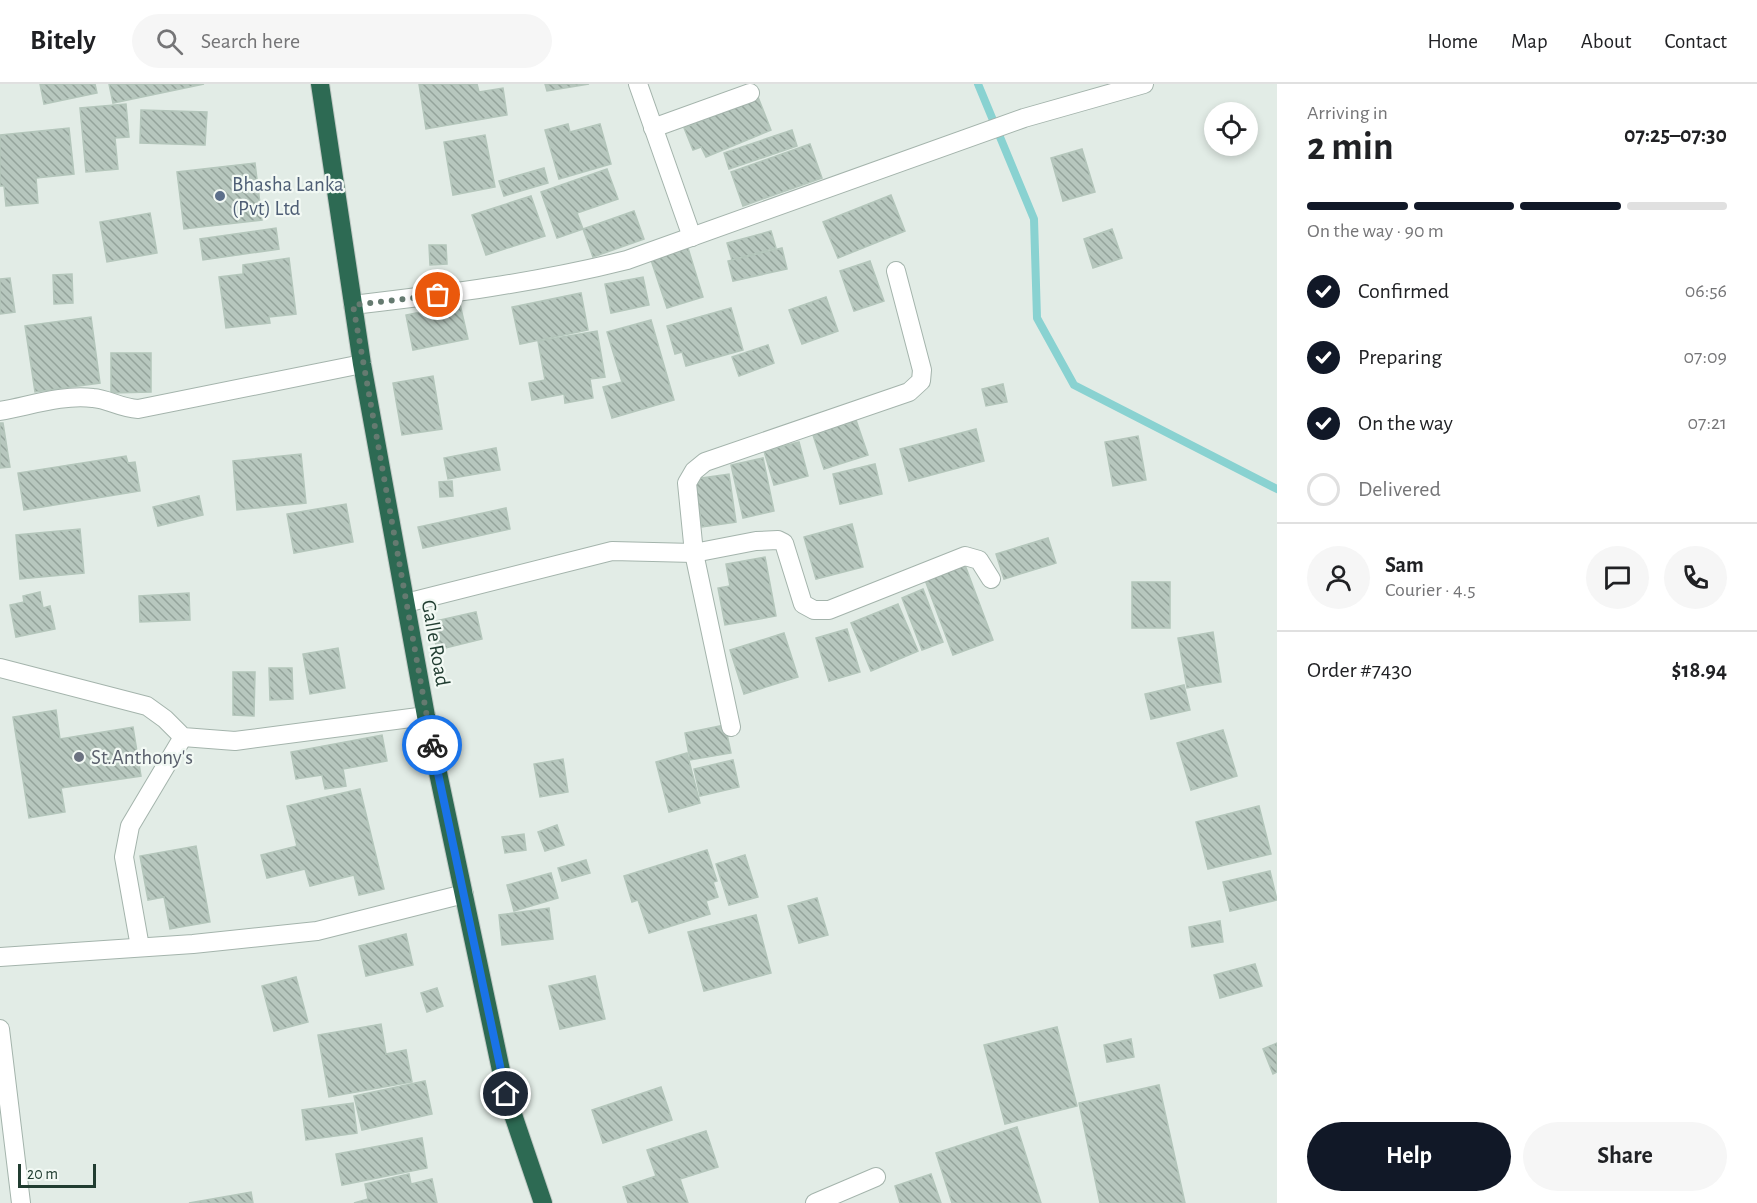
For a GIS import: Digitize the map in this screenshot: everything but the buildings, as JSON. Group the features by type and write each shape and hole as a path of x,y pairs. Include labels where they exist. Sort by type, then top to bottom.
{"highway":[{"name":"Galle Road","path":"320,84 362,364 426,716 506,1094 543,1203"}],"street":[{"path":"638,84 692,237"},
{"path":"353,305 480,290 559,277 627,260 1024,118 1144,84"},
{"path":"653,128 750,93"},
{"path":"731,727 694,553 687,483 694,471 705,462 909,393 921,381 922,370 896,272"},
{"path":"0,411 80,397 96,398 121,408 138,409 362,364"},
{"path":"406,603 612,551 694,553 756,541 778,540 784,543 803,604 814,610 829,610 965,556 979,560 991,579"},
{"path":"0,668 147,706 183,736 235,741 426,716"},
{"path":"140,947 124,857 130,826 183,736"},
{"path":"0,957 317,931 464,894"},
{"path":"0,1029 21,1203"},
{"path":"815,1203 876,1177"}],"waterway":[{"path":"978,84 1034,219 1037,318 1074,385 1277,489"}],"way so far":[{"path":"432,745 353,305 438,295"}],"place":[{"name":"Bhasha Lanka (Pvt) Ltd","path":"220,196"},
{"name":"St.Anthony's","path":"79,757"}],"route":[{"path":"432,745 506,1094"}]}
